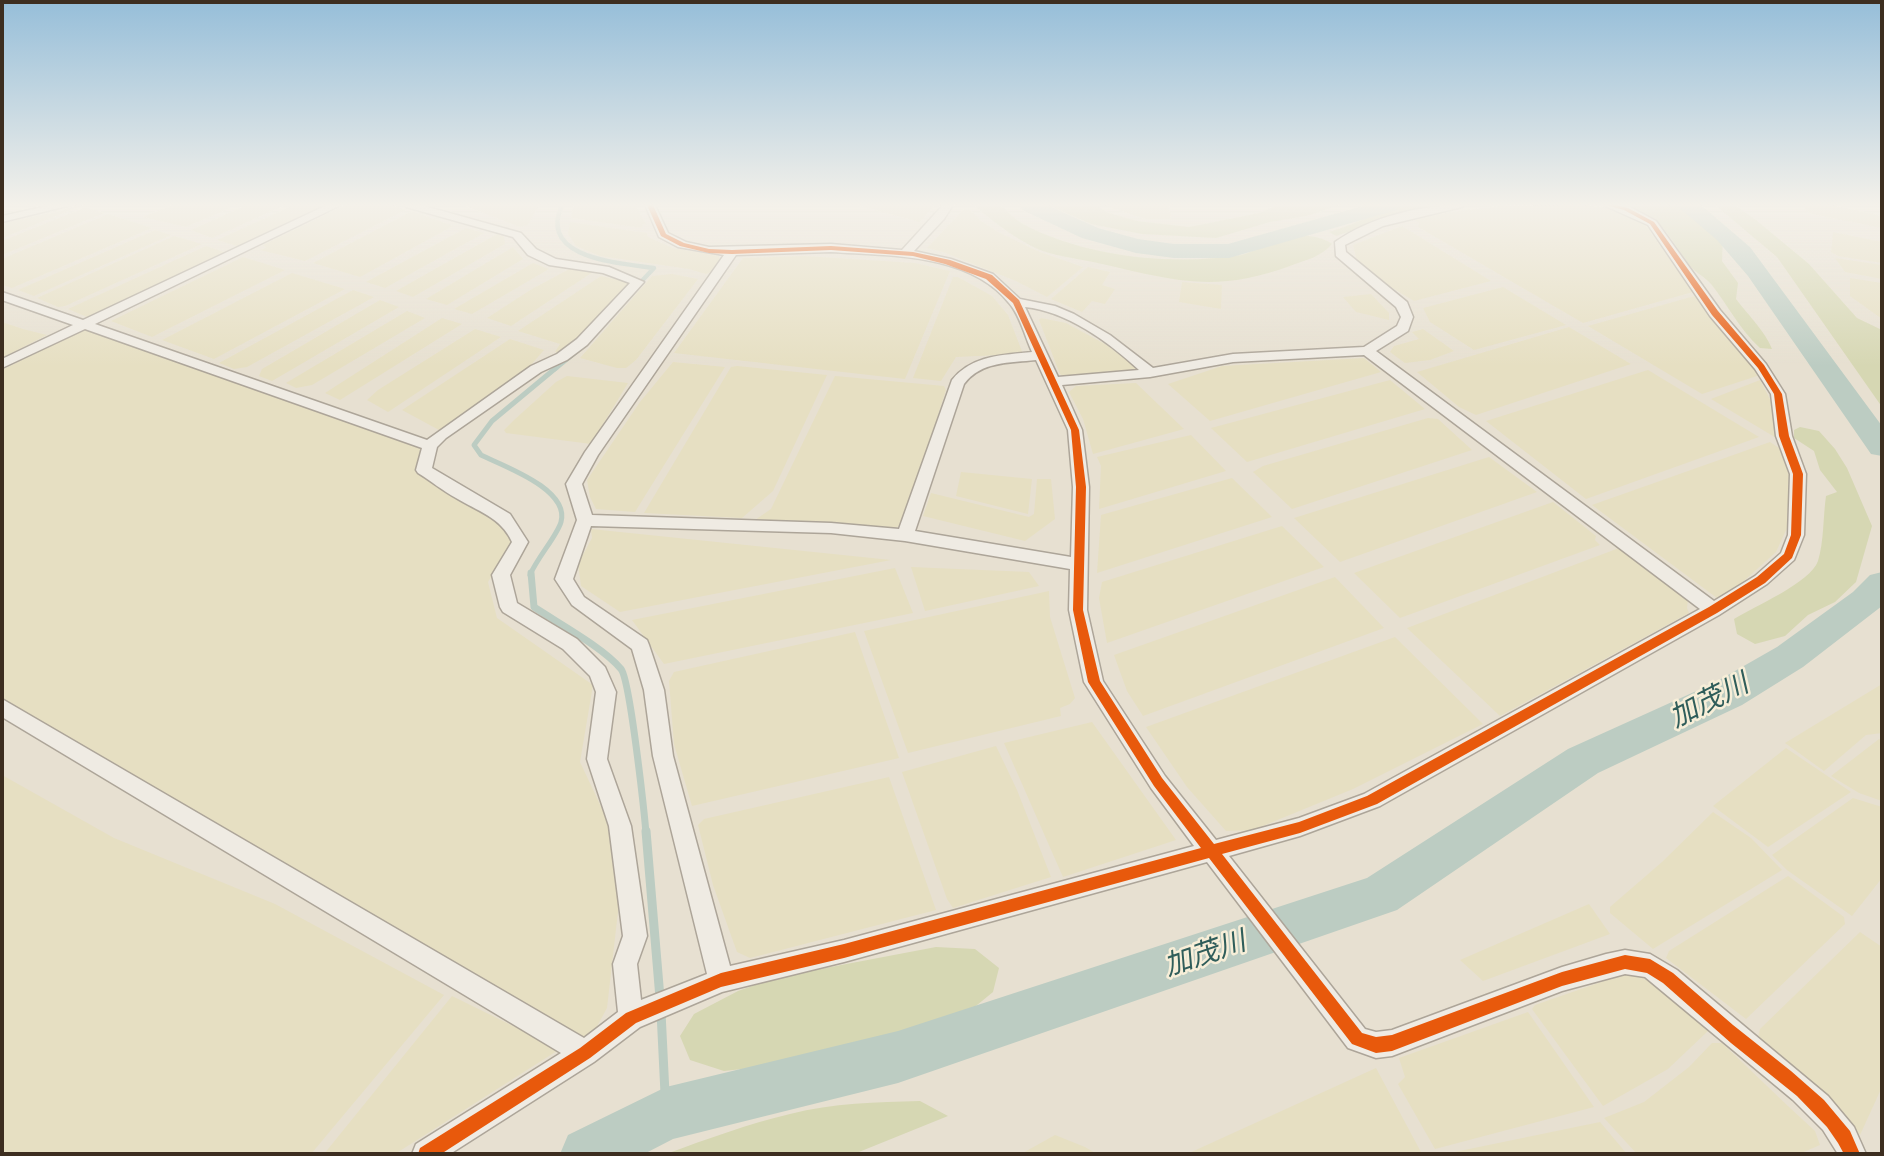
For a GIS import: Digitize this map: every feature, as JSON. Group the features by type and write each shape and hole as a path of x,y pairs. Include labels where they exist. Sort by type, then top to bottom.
{"street":[{"path":"2,364 222,259"},
{"path":"547,259 605,270 638,282 582,342 441,435 430,446 424,470 462,495 488,507 516,531 520,542 501,575 509,607 570,644 598,671 606,692 597,759 620,826 635,936 625,964 640,1014"},
{"path":"721,980 663,756 654,690 640,645 578,601 564,579 585,520 574,484 590,455 727,259"},
{"path":"933,259 989,277 1016,302 1075,430 1082,486 1078,610 1094,682 1158,782 1357,1039 1376,1045 1392,1043 1606,965 1625,962 1650,967 1668,978 1802,1092 1833,1121 1852,1154"},
{"path":"1053,382 1150,373 1233,358 1367,351 1403,328 1407,317 1402,305 1347,259"},
{"path":"426,1154 640,1014 721,980 844,951 1213,852 1300,827 1371,800 1713,610 1770,572 1788,556 1797,535 1798,474 1784,436 1779,394 1761,367 1715,313 1677,259"},
{"path":"2,296 81,326 430,446"},
{"path":"1016,302 1035,302 1060,313 1129,352 1150,373"},
{"path":"1367,351 1713,610"},
{"path":"905,535 957,383 964,372 981,364 1040,355"},
{"path":"585,520 831,528 905,535 1079,564"},
{"path":"2,706 584,1053"}],"shaded area":[{"path":"2,259 80,259 12,288 2,285"},
{"path":"89,259 117,259 34,296 18,290"},
{"path":"123,259 169,259 65,306 58,307 37,298"},
{"path":"178,259 215,259 96,316 87,317 68,309"},
{"path":"239,259 249,259 285,270 152,337 111,321"},
{"path":"321,259 393,259 360,277 313,263"},
{"path":"409,259 437,259 385,288 366,282"},
{"path":"453,259 479,259 413,297 396,291"},
{"path":"493,259 523,259 447,305 426,299"},
{"path":"620,259 719,259 712,272 706,274"},
{"path":"742,259 851,259 915,263 950,271 905,379 674,353"},
{"path":"960,259 1060,259 1083,267 1047,297 1016,281"},
{"path":"1356,259 1455,259 1491,281 1414,301 1379,280"},
{"path":"1473,259 1670,259 1693,292 1583,323"},
{"path":"1836,259 1882,265 1882,279 1845,272"},
{"path":"1857,259 1882,259 1882,263"},
{"path":"533,263 549,269 472,314 454,309"},
{"path":"575,266 593,272 511,326 487,318 532,289"},
{"path":"1088,267 1110,272 1102,285 1115,289 1105,304 1092,301 1082,312 1051,299"},
{"path":"292,273 345,289 214,359 162,340"},
{"path":"672,274 698,279 636,360 626,368 617,368 580,358 652,276"},
{"path":"601,276 629,282 627,289 567,350 555,352 560,344 518,331"},
{"path":"953,277 958,277 992,296 1008,315 1023,354 956,357 941,381 913,378"},
{"path":"1850,278 1882,283 1882,319 1850,296"},
{"path":"1182,282 1222,285 1221,309 1179,302"},
{"path":"1503,287 1566,325 1474,350 1430,322 1423,308"},
{"path":"353,290 374,297 247,367 234,369 219,363"},
{"path":"1371,294 1389,313 1389,320 1356,312 1343,297"},
{"path":"1698,295 1760,375 1702,394 1588,326"},
{"path":"380,300 399,307 272,381 259,376 262,369"},
{"path":"407,311 425,318 312,385 296,388 286,383"},
{"path":"442,318 462,324 340,400 325,393"},
{"path":"1041,318 1066,323 1105,344 1136,367 1134,371 1066,378 1060,374 1039,320"},
{"path":"2,322 23,329 47,335 2,358"},
{"path":"1569,327 1631,364 1476,415 1459,407 1417,372"},
{"path":"85,329 427,447 417,472 448,494 506,525 512,542 488,582 497,618 593,685 580,762 612,830 620,894 607,1008 588,1043 2,702 2,370"},
{"path":"475,329 501,337 388,412 367,400 378,390"},
{"path":"1423,329 1454,351 1430,360 1405,363 1390,352 1394,346 1419,339 1412,332"},
{"path":"510,339 544,350 530,366 439,430 402,410"},
{"path":"1364,358 1381,372 1210,421 1168,384 1222,366"},
{"path":"673,362 725,367 635,512 596,509 590,497 587,480 640,402"},
{"path":"731,367 827,375 773,491 742,518 644,513"},
{"path":"1648,370 1759,437 1586,499 1486,421"},
{"path":"567,376 628,383 591,444 506,433 504,430 513,421 556,382"},
{"path":"835,376 944,386 946,390 904,523 892,530 755,520 771,509"},
{"path":"1390,380 1425,409 1247,462 1211,428"},
{"path":"1760,380 1771,401 1778,439 1711,399"},
{"path":"1136,383 1184,429 1093,454 1083,419 1069,392 1076,386"},
{"path":"1428,418 1438,419 1472,450 1292,509 1253,472 1263,466"},
{"path":"1191,435 1226,471 1099,509 1101,466 1097,457"},
{"path":"1770,442 1779,448 1789,475 1787,528 1776,552 1736,588 1717,598 1592,505"},
{"path":"1489,457 1537,492 1340,562 1294,518"},
{"path":"961,472 1032,479 1028,514 956,496"},
{"path":"1232,478 1272,517 1097,573 1101,515"},
{"path":"1037,479 1051,479 1055,519 1025,541 923,516 931,493 1029,517 1034,514"},
{"path":"1553,502 1596,536 1595,540 1600,545 1400,618 1354,573"},
{"path":"1282,526 1324,567 1107,643 1099,598 1102,582"},
{"path":"591,529 891,560 620,612 581,586 578,564 592,538"},
{"path":"1619,548 1688,599 1689,613 1500,716 1407,628"},
{"path":"911,567 1029,572 1039,586 925,611"},
{"path":"895,568 913,613 664,664 632,620"},
{"path":"1335,577 1384,628 1143,716 1127,691 1114,655"},
{"path":"1049,591 1050,617 1075,698 1070,704 1060,708 1061,716 908,753 864,631"},
{"path":"855,632 899,758 692,806 674,744 669,681 674,672"},
{"path":"1395,637 1483,724 1353,789 1253,830 1226,831 1187,787 1146,727"},
{"path":"1882,684 1882,733 1866,735 1824,771 1785,743"},
{"path":"1092,722 1176,840 1063,877 1004,743"},
{"path":"1879,739 1882,740 1882,801 1859,793 1831,776"},
{"path":"996,746 1017,790 1051,877 953,908 947,899 902,772"},
{"path":"1786,748 1851,792 1768,847 1713,806"},
{"path":"2,775 114,838 275,904 444,995 311,1154 2,1154"},
{"path":"889,777 936,910 750,958 737,952 713,885 698,825 704,819"},
{"path":"1853,798 1882,807 1882,878 1852,916 1787,870 1772,855"},
{"path":"1713,812 1751,838 1782,870 1653,949 1610,913 1610,907 1662,862"},
{"path":"1788,876 1844,917 1845,924 1746,1019 1666,958 1669,951"},
{"path":"1589,904 1610,934 1483,981 1460,960"},
{"path":"1860,932 1882,947 1882,1087 1860,1135 1829,1100 1757,1040 1760,1029"},
{"path":"1630,972 1652,977 1708,1031 1668,1069 1603,1106 1532,1009 1535,1005"},
{"path":"452,996 560,1049 395,1154 324,1154"},
{"path":"1528,1012 1594,1107 1435,1149 1398,1084 1405,1077 1399,1058"},
{"path":"1712,1043 1722,1043 1815,1131 1820,1145 1799,1154 1637,1154 1604,1118 1644,1102 1689,1067"},
{"path":"1376,1068 1422,1154 1187,1154"},
{"path":"1600,1122 1627,1154 1445,1154"},
{"path":"1055,1135 1085,1147 1097,1154 1021,1154"}],"green space":[{"path":"1078,259 1310,259 1264,274 1218,282 1174,279"},
{"path":"1685,259 1722,259 1738,283 1736,299 1761,329 1772,349 1760,348 1753,341 1711,284"},
{"path":"1778,259 1803,259 1857,318 1882,330 1882,407"},
{"path":"1800,427 1819,431 1835,449 1847,468 1872,526 1856,582 1835,602 1808,615 1785,636 1755,644 1737,634 1734,619 1793,586 1813,569 1821,546 1826,496 1837,492 1820,470 1814,451 1794,438 1794,430"},
{"path":"936,947 975,949 999,968 993,992 960,1019 904,1038 779,1065 724,1071 690,1060 680,1036 694,1014 738,991 778,977"},
{"path":"920,1101 948,1116 854,1154 666,1154 743,1127 806,1110 855,1104"}],"waterway":[{"path":"599,259 654,268 638,285"},
{"name":"加茂川","path":"1748,259 1882,447"},
{"path":"555,369 576,352"},
{"path":"531,573 559,528 561,510 555,499 533,480 481,455 474,445 492,421 557,367"},
{"path":"531,573 534,607 592,644 621,669 625,678 646,833"},
{"name":"加茂川","path":"587,1154 666,1114 898,1057 1381,895 1583,761 1728,694 1790,657 1866,601 1882,584"},
{"path":"646,831 660,998"},
{"path":"661,1012 666,1114"}],"cycle path":[{"path":"934,259 989,277 1016,302 1075,430 1081,487 1078,610 1094,682 1158,782 1357,1039 1376,1045 1392,1043 1562,979 1625,962 1650,966 1802,1090 1832,1121 1852,1154"},
{"path":"426,1154 585,1053 631,1018 721,980 844,951 1300,827 1372,800 1713,610 1761,580 1788,556 1796,535 1798,474 1784,436 1778,394 1761,367 1715,313 1677,259"}]}
